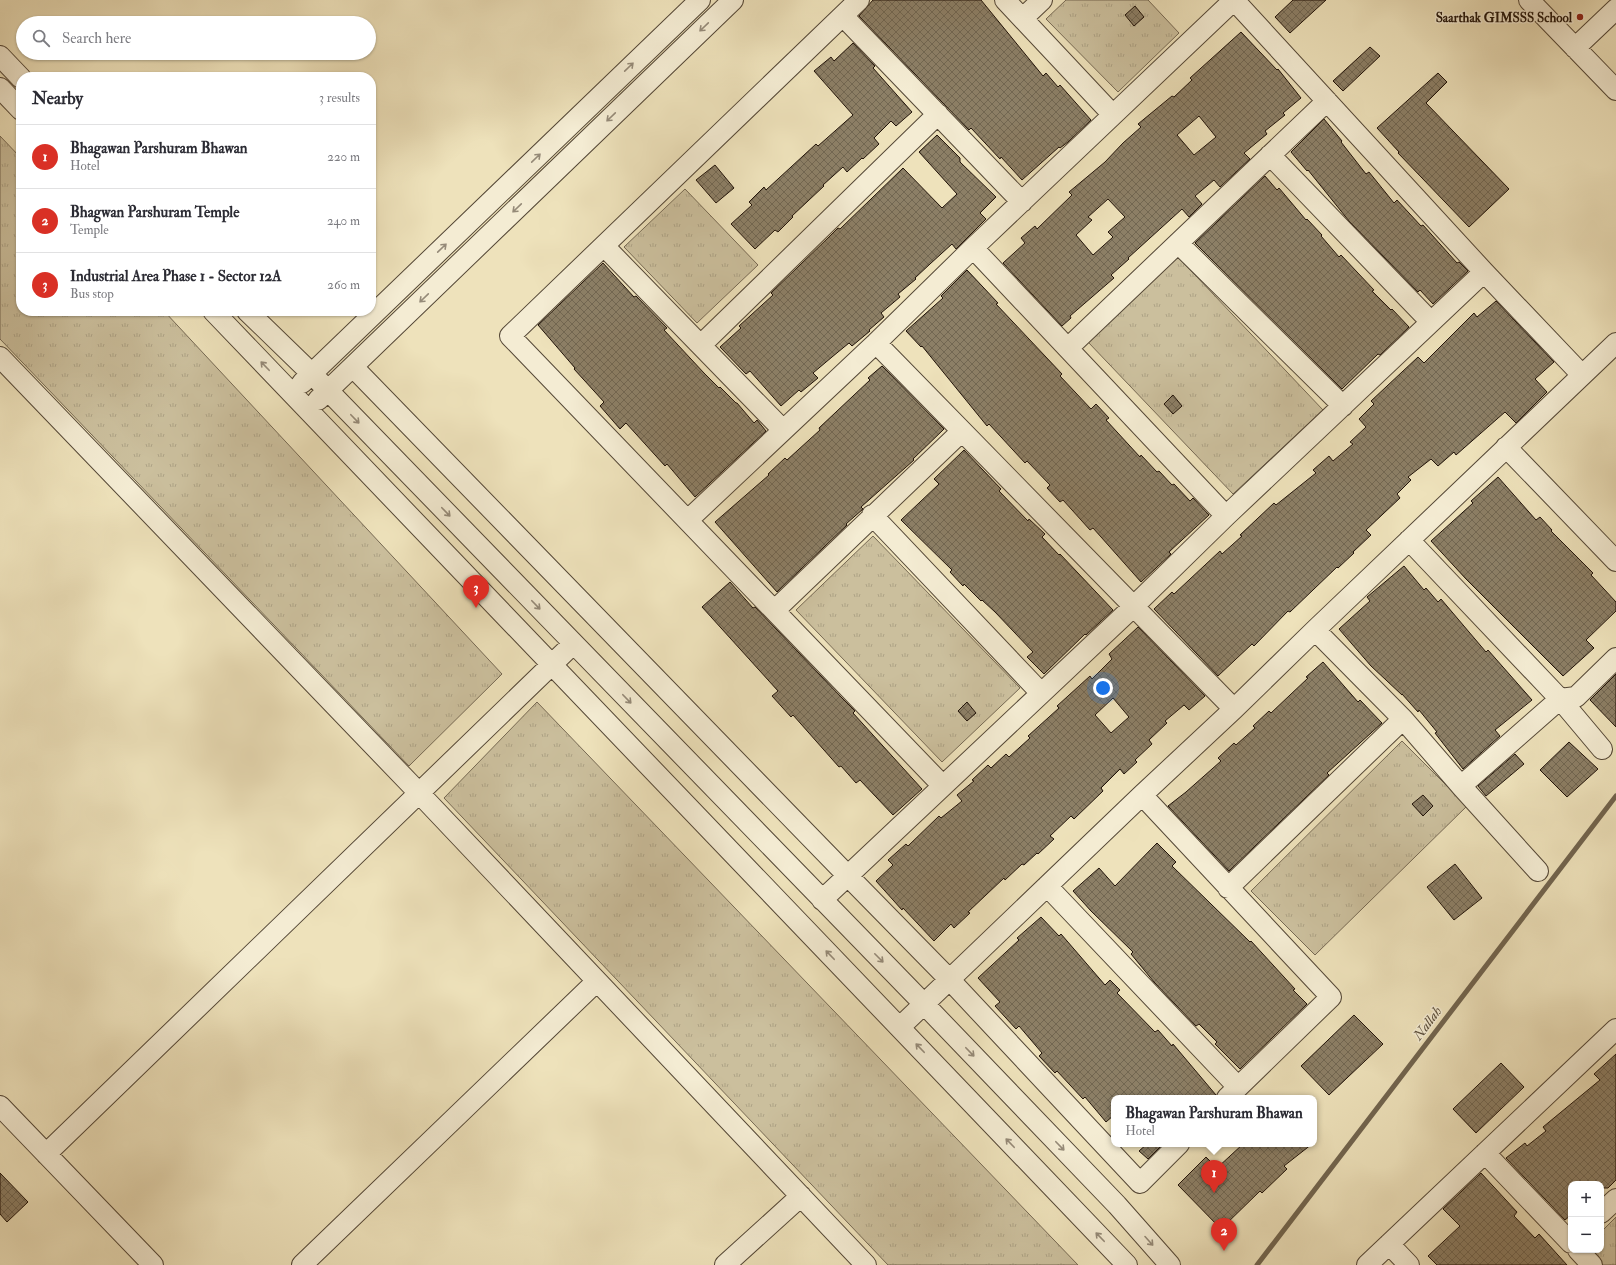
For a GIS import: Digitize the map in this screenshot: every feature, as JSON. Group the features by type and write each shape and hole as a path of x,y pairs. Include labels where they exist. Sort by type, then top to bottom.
{"street":[{"path":"376,311 700,0"},
{"path":"308,410 732,0"},
{"path":"859,0 510,336 943,786"},
{"path":"1005,0 1113,115"},
{"path":"1023,18 1042,0"},
{"path":"688,520 876,343 973,248 1234,0 1484,272 1582,375"},
{"path":"1529,0 1616,90"},
{"path":"1575,48 1616,9"},
{"path":"843,16 1022,202"},
{"path":"0,56 16,73"},
{"path":"0,88 16,105"},
{"path":"1068,348 1327,101"},
{"path":"701,345 938,114"},
{"path":"1270,155 1431,322"},
{"path":"1178,243 1343,406"},
{"path":"604,246 783,430"},
{"path":"973,248 1226,516"},
{"path":"822,900 1133,607 1226,516 1484,272"},
{"path":"218,316 900,1027 1126,1265"},
{"path":"252,316 311,373 924,1004 1117,1205 1170,1265"},
{"path":"292,394 311,373 370,316"},
{"path":"876,343 1234,709"},
{"path":"900,1027 1616,343"},
{"path":"0,356 419,793 866,1265"},
{"path":"353,367 949,979 1140,1183 1176,1147"},
{"path":"774,610 872,515 962,431"},
{"path":"1506,447 1616,561"},
{"path":"872,515 1041,693"},
{"path":"1409,540 1560,699 1602,749"},
{"path":"1315,630 1403,719 1538,871"},
{"path":"46,1154 573,644"},
{"path":"1461,786 1560,699 1576,697 1616,658"},
{"path":"1228,888 1403,719"},
{"path":"1047,886 1232,1093 1331,996 1142,795"},
{"path":"302,1265 597,980"},
{"path":"1367,1265 1616,1030"},
{"path":"0,1106 147,1263"},
{"path":"1485,1153 1568,1240"},
{"path":"725,1265 800,1196"},
{"path":"1604,1210 1616,1199"},
{"path":"1389,1244 1409,1265"},
{"path":"1581,1253 1592,1265"}],"green space":[{"path":"1066,0 1148,0 1179,33 1118,92 1046,19"},
{"path":"0,136 16,153 16,316 169,316 502,674 409,766 0,339"},
{"path":"685,189 758,265 697,323 624,247"},
{"path":"1178,257 1323,410 1233,494 1088,342"},
{"path":"873,536 1020,688 942,762 796,610"},
{"path":"537,702 1078,1265 888,1265 444,798"},
{"path":"1402,741 1467,806 1315,955 1251,891"},
{"path":"1616,1217 1616,1265 1603,1265 1592,1253 1604,1253 1604,1229"}],"building":[{"path":"873,0 981,0 1043,76 1046,73 1058,87 1060,85 1091,120 1068,142 1060,148 1059,147 1022,180 971,128 969,130 859,16"},
{"path":"1293,0 1326,0 1290,33 1275,17"},
{"path":"1135,6 1144,17 1134,26 1125,15"},
{"path":"1241,32 1277,70 1278,69 1301,98 1283,113 1285,115 1265,131 1267,134 1244,153 1250,159 1220,187 1214,180 1195,196 1202,204 1189,217 1182,209 1128,258 1129,259 1111,275 1114,278 1070,316 1071,318 1062,326 1003,263 1025,243 1021,238 1035,226 1037,229 1072,195 1069,192 1105,162 1141,127 1138,124 1172,96 1174,97 1192,80 1190,78","holes":["1199,116 1216,137 1194,155 1177,135","1108,199 1125,217 1108,232 1113,237 1093,255 1076,235 1092,220 1088,217"]},
{"path":"853,43 875,66 873,68 912,112 896,126 891,121 874,138 879,144 847,172 843,167 792,216 793,217 778,232 775,230 755,249 731,224 752,205 749,202 764,187 766,190 816,144 818,146 853,115 814,71 831,57 834,61"},
{"path":"1370,47 1380,56 1343,91 1333,81"},
{"path":"1438,73 1447,82 1426,103 1509,189 1469,227 1398,153 1399,152 1377,128"},
{"path":"1324,119 1366,174 1369,172 1394,203 1397,200 1421,226 1423,225 1457,263 1459,262 1468,271 1433,304 1420,290 1418,292 1349,221 1308,170 1307,171 1291,152"},
{"path":"937,135 960,158 960,162 996,197 980,213 986,219 956,249 952,244 915,278 916,279 898,294 900,297 881,313 884,317 869,330 870,331 852,346 849,343 813,373 818,378 801,392 799,390 781,406 750,371 746,374 720,347 741,328 739,326 773,295 771,293 903,168 942,208 957,194 919,152"},
{"path":"715,165 734,188 716,203 696,180"},
{"path":"1265,176 1277,190 1279,188 1306,220 1307,219 1322,235 1321,236 1339,257 1341,255 1374,290 1372,291 1409,327 1380,355 1378,354 1342,389 1195,243"},
{"path":"603,263 634,297 636,296 667,328 664,330 704,373 737,403 754,423 757,420 766,431 695,497 667,464 665,466 626,423 620,429 600,406 604,402 574,369 575,368 538,325"},
{"path":"967,270 998,303 996,304 1062,374 1060,376 1091,409 1096,404 1109,418 1106,420 1140,457 1141,455 1157,472 1159,471 1172,485 1174,484 1190,501 1193,498 1209,515 1169,552 1171,554 1141,582 1093,528 1090,530 1063,500 1060,502 1047,488 1050,485 1027,461 1025,463 989,424 987,426 922,346 921,347 906,331 943,298 941,296"},
{"path":"1496,301 1554,362 1535,379 1547,392 1516,423 1505,412 1456,455 1454,452 1438,466 1431,459 1408,477 1411,480 1397,494 1400,498 1366,530 1371,535 1353,552 1354,553 1338,568 1337,567 1290,612 1288,611 1254,646 1252,644 1218,676 1154,609 1172,592 1174,594 1220,551 1222,554 1274,503 1276,505 1316,473 1313,470 1329,456 1333,461 1353,444 1350,442 1366,427 1359,419 1374,404 1371,401 1418,357 1424,363 1474,313 1477,317"},
{"path":"882,366 944,429 913,459 914,460 861,507 863,509 777,592 715,522 769,475 768,474 785,458 787,460 820,430 819,428 870,380 868,378"},
{"path":"1173,395 1182,406 1173,414 1164,404"},
{"path":"964,450 1001,489 999,491 1028,521 1029,519 1045,534 1042,537 1113,610 1086,635 1085,634 1044,674 1027,657 1033,652 995,612 982,600 981,601 964,584 963,586 950,572 952,570 901,520 939,484 934,479"},
{"path":"1498,477 1536,520 1540,517 1552,530 1551,531 1593,573 1591,575 1616,602 1616,611 1586,640 1594,648 1563,676 1466,579 1431,541 1473,503 1471,501"},
{"path":"1404,566 1424,590 1426,588 1438,602 1441,599 1486,652 1488,650 1532,700 1495,730 1500,736 1463,769 1435,733 1437,732 1419,710 1418,712 1402,694 1371,666 1339,629 1370,601 1367,597"},
{"path":"730,582 753,608 755,607 855,711 853,713 922,789 893,815 860,780 856,783 841,766 839,767 793,715 791,717 772,696 778,691 702,607"},
{"path":"1138,627 1205,696 1189,710 1184,705 1165,721 1167,723 1149,740 1152,744 1135,760 1137,762 1124,774 1120,769 1101,788 1103,791 1074,819 1071,816 1050,836 1054,839 1038,854 1037,853 1024,865 1022,864 1005,880 1004,878 968,912 970,913 954,928 951,924 934,941 903,908 902,910 876,881 893,865 888,860 906,844 908,846 939,816 941,818 962,801 957,795 974,781 972,780 988,765 991,768 1006,754 1009,757 1030,738 1028,736 1059,708 1057,706 1090,676 1092,679 1112,659 1109,654","holes":["1113,698 1129,717 1111,733 1095,715"]},
{"path":"1323,662 1358,702 1360,700 1382,723 1327,773 1329,775 1229,871 1168,806 1221,761 1218,758 1234,743 1236,745 1255,728 1253,726 1269,711 1271,713"},
{"path":"1616,674 1616,727 1590,700"},
{"path":"967,702 976,713 967,721 958,711"},
{"path":"1569,742 1598,769 1567,797 1540,770"},
{"path":"1515,754 1524,764 1486,796 1478,786"},
{"path":"1423,795 1433,806 1423,816 1412,804"},
{"path":"1157,843 1176,862 1172,866 1250,942 1251,941 1307,1004 1240,1069 1215,1044 1217,1042 1199,1024 1196,1026 1154,982 1131,954 1133,952 1073,891 1099,868 1115,886"},
{"path":"1455,864 1482,898 1454,920 1427,887"},
{"path":"1041,917 1059,936 1061,934 1105,985 1110,980 1120,990 1117,993 1155,1032 1158,1030 1172,1046 1173,1044 1216,1095 1111,1095 1111,1118 1106,1122 1085,1097 1083,1099 1057,1071 1055,1073 1039,1056 1042,1053 1019,1026 1016,1029 995,1006 1000,1002 978,978 1019,940 1017,938"},
{"path":"1354,1015 1383,1044 1329,1095 1301,1066"},
{"path":"1616,1054 1616,1180 1608,1188 1604,1188 1604,1181 1568,1181 1568,1218 1565,1220 1506,1158 1525,1143 1527,1146 1546,1131 1543,1127 1600,1080 1594,1074"},
{"path":"1501,1063 1524,1087 1476,1133 1453,1109"},
{"path":"1144,1147 1160,1147 1148,1159 1139,1151"},
{"path":"1240,1147 1308,1147 1284,1166 1287,1169 1262,1193 1260,1191 1221,1229 1178,1185 1206,1157 1217,1168"},
{"path":"0,1173 28,1202 7,1222 0,1214"},
{"path":"1481,1173 1517,1212 1514,1216 1535,1238 1539,1234 1567,1265 1437,1265 1428,1256 1460,1226 1443,1209"}],"waterway":[{"name":"Nallah","path":"1257,1265 1616,796"}],"place":[{"name":"Saarthak GIMSSS School","path":"1580,17"},
{"name":"Industrial Area Phase 1 - Sector 12A","path":"476,608"},
{"name":"Bhagawan Parshuram Bhawan","path":"1214,1193"},
{"name":"Bhagwan Parshuram Temple","path":"1224,1251"}]}
